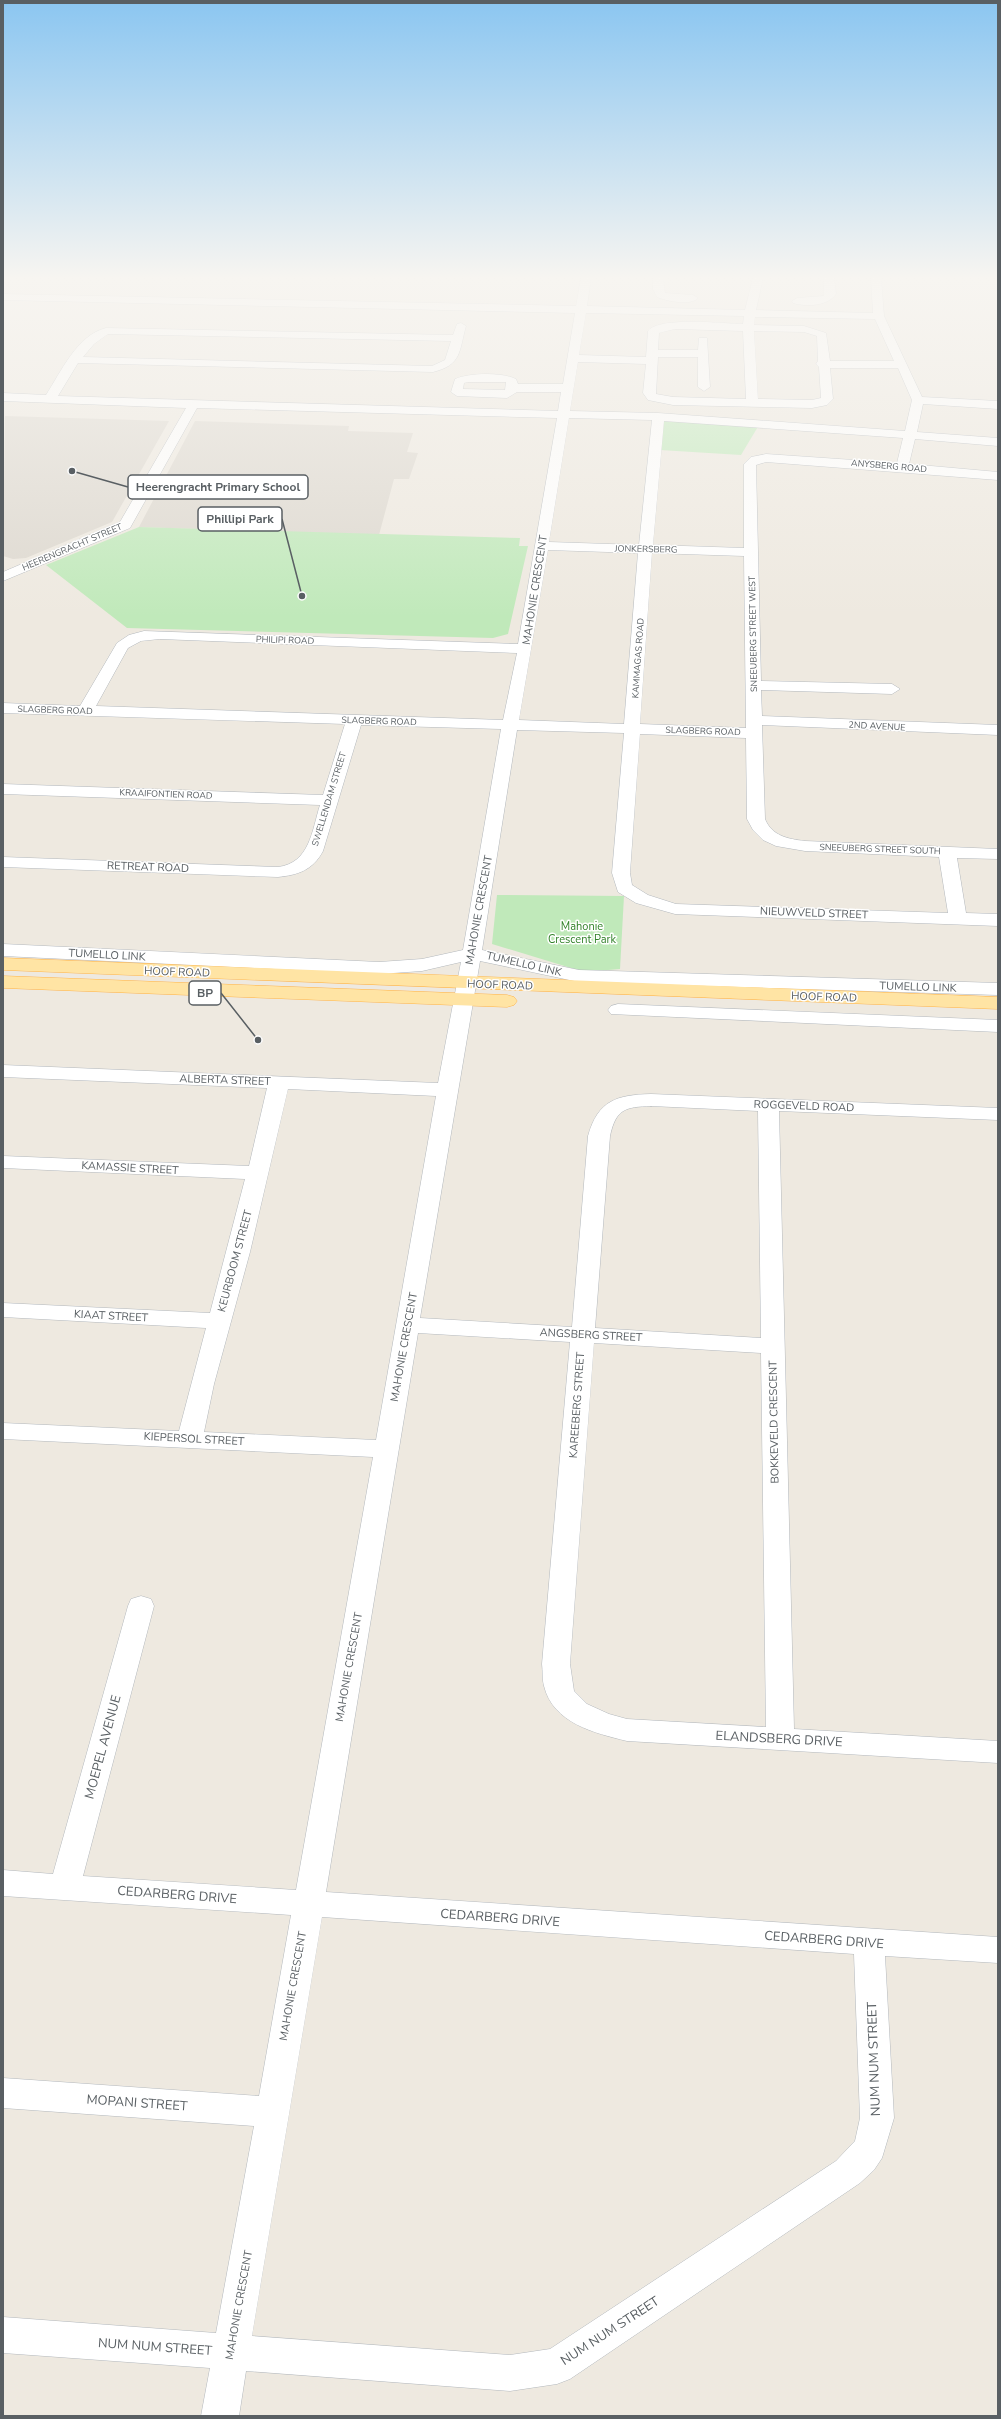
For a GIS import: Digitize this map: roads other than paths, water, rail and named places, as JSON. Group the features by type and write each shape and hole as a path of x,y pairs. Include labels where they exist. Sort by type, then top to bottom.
{"main road":[{"name":"HOOF ROAD","path":"3,964 465,992"},
{"name":"HOOF ROAD","path":"3,982 465,992 997,1010"}],"street":[{"path":"48,400 54,391"},
{"name":"MAHONIE CRESCENT","path":"220,2416 307,1905 368,1563 385,1449 409,1325 447,1090 472,954 510,725 526,649 541,546 567,391"},
{"path":"649,391 652,397 673,401 812,404 823,402 826,399 827,391"},
{"path":"751,391 752,402"},
{"path":"902,467 918,400 913,391"},
{"path":"3,397 193,405 658,417 911,434 998,442"},
{"path":"918,400 998,405"},
{"name":"HEERENGRACHT STREET","path":"7,571 119,529 127,523 193,405"},
{"name":"KAMMAGAS ROAD","path":"632,894 624,888 621,873 646,549 658,417"},
{"name":"ANYSBERG ROAD","path":"781,457 998,476"},
{"name":"SNEEUBERG STREET WEST","path":"765,834 761,831 756,819 750,464 758,459 781,457"},
{"name":"JONKERSBERG","path":"541,546 752,552"},
{"name":"PHILIPI ROAD","path":"85,711 122,646 135,637 160,635 526,649"},
{"path":"754,685 892,689"},
{"name":"SLAGBERG ROAD","path":"3,708 632,729 755,727"},
{"name":"SWELLENDAM STREET","path":"292,869 306,863 312,856 328,800 354,720"},
{"name":"2ND AVENUE","path":"755,727 998,730"},
{"name":"KRAAIFONTIEN ROAD","path":"3,788 328,800"},
{"name":"SNEEUBERG STREET SOUTH","path":"765,834 780,841 800,846 998,854"},
{"path":"947,852 958,918"},
{"name":"RETREAT ROAD","path":"3,862 278,872 292,869"},
{"name":"NIEUWVELD STREET","path":"632,894 675,909 998,920"},
{"name":"TUMELLO LINK","path":"3,950 379,968 422,965 472,954 497,956 557,973 579,976 997,1010"},
{"path":"618,1010 997,1010"},
{"name":"ALBERTA STREET","path":"3,1071 447,1090"},
{"name":"KEURBOOM STREET","path":"190,1439 219,1321 239,1252 256,1173 279,1083"},
{"name":"ROGGEVELD ROAD","path":"612,1108 627,1101 651,1100 998,1114"},
{"name":"BOKKEVELD CRESCENT","path":"768,1105 780,1739"},
{"name":"KAREEBERG STREET","path":"566,1703 557,1686 556,1664 581,1335 599,1136 604,1118 612,1108"},
{"name":"KAMASSIE STREET","path":"3,1162 256,1173"},
{"name":"KIAAT STREET","path":"3,1310 219,1321"},
{"name":"ANGSBERG STREET","path":"409,1325 772,1346"},
{"name":"KIEPERSOL STREET","path":"3,1431 385,1449"},
{"name":"MOEPEL AVENUE","path":"65,1887 141,1606"},
{"name":"ELANDSBERG DRIVE","path":"566,1703 599,1723 627,1730 998,1752"},
{"name":"CEDARBERG DRIVE","path":"3,1883 869,1943 998,1950"},
{"name":"NUM NUM STREET","path":"3,2335 510,2373 543,2370 557,2366 848,2172 862,2159 870,2147 877,2118 869,1943"},
{"name":"MOPANI STREET","path":"3,2093 272,2112"}],"place":[{"name":"Heerengracht Primary School","path":"72,471"},
{"name":"Phillipi Park","path":"302,596"},
{"name":"BP","path":"258,1040"}],"park label":[{"name":"Mahonie Crescent Park","path":"582,932"}]}
